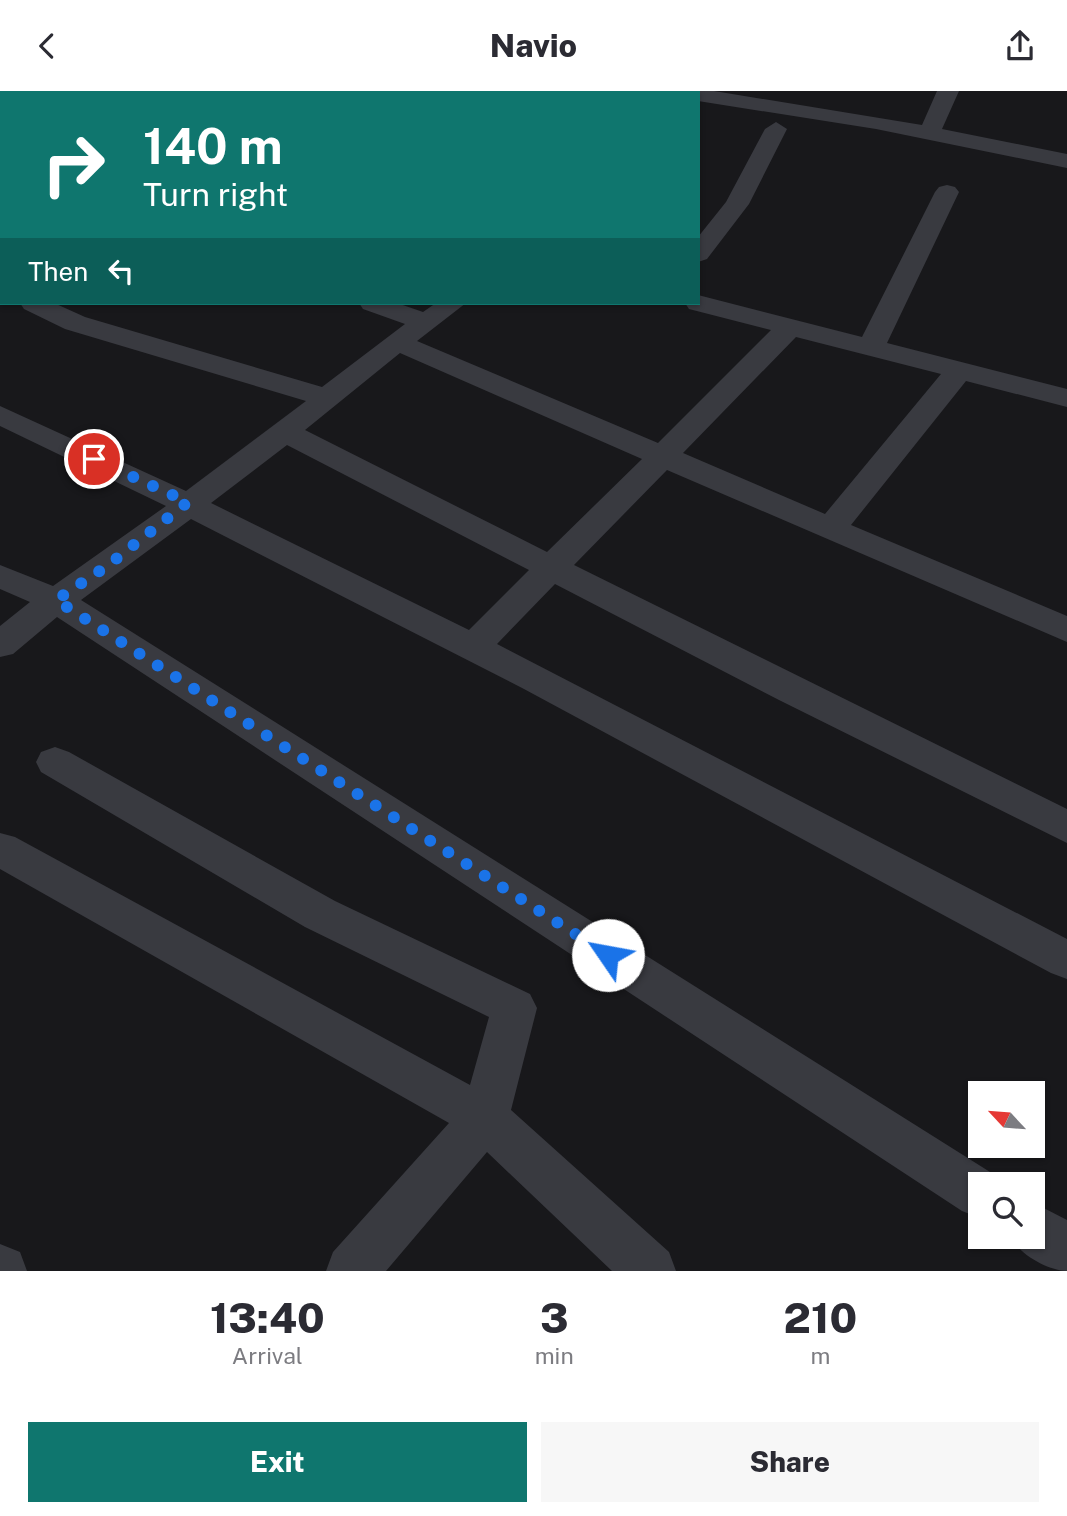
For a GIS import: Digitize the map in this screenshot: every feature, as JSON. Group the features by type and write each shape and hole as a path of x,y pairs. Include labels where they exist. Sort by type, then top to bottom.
{"street":[{"path":"929,133 948,91"},
{"path":"700,95 929,133 1067,161"},
{"path":"700,117 782,109"},
{"path":"700,251 737,204 782,109"},
{"path":"871,347 922,238 947,192"},
{"path":"700,304 1067,398"},
{"path":"37,305 75,323 327,398"},
{"path":"378,305 424,321"},
{"path":"0,645 56,600 107,566 188,502 285,432 424,321 450,305"},
{"path":"472,648 791,327"},
{"path":"397,342 1067,630"},
{"path":"831,528 960,370"},
{"path":"0,415 188,502 822,828 1067,960"},
{"path":"285,432 1067,827"},
{"path":"0,576 56,600 968,1185"},
{"path":"55,762 320,914 514,1008 485,1118 352,1271"},
{"path":"0,849 485,1118 650,1271"},
{"path":"1045,1235 1067,1249"}],"route":[{"path":"94,459 188,502 107,566 56,600 608,955"}]}
